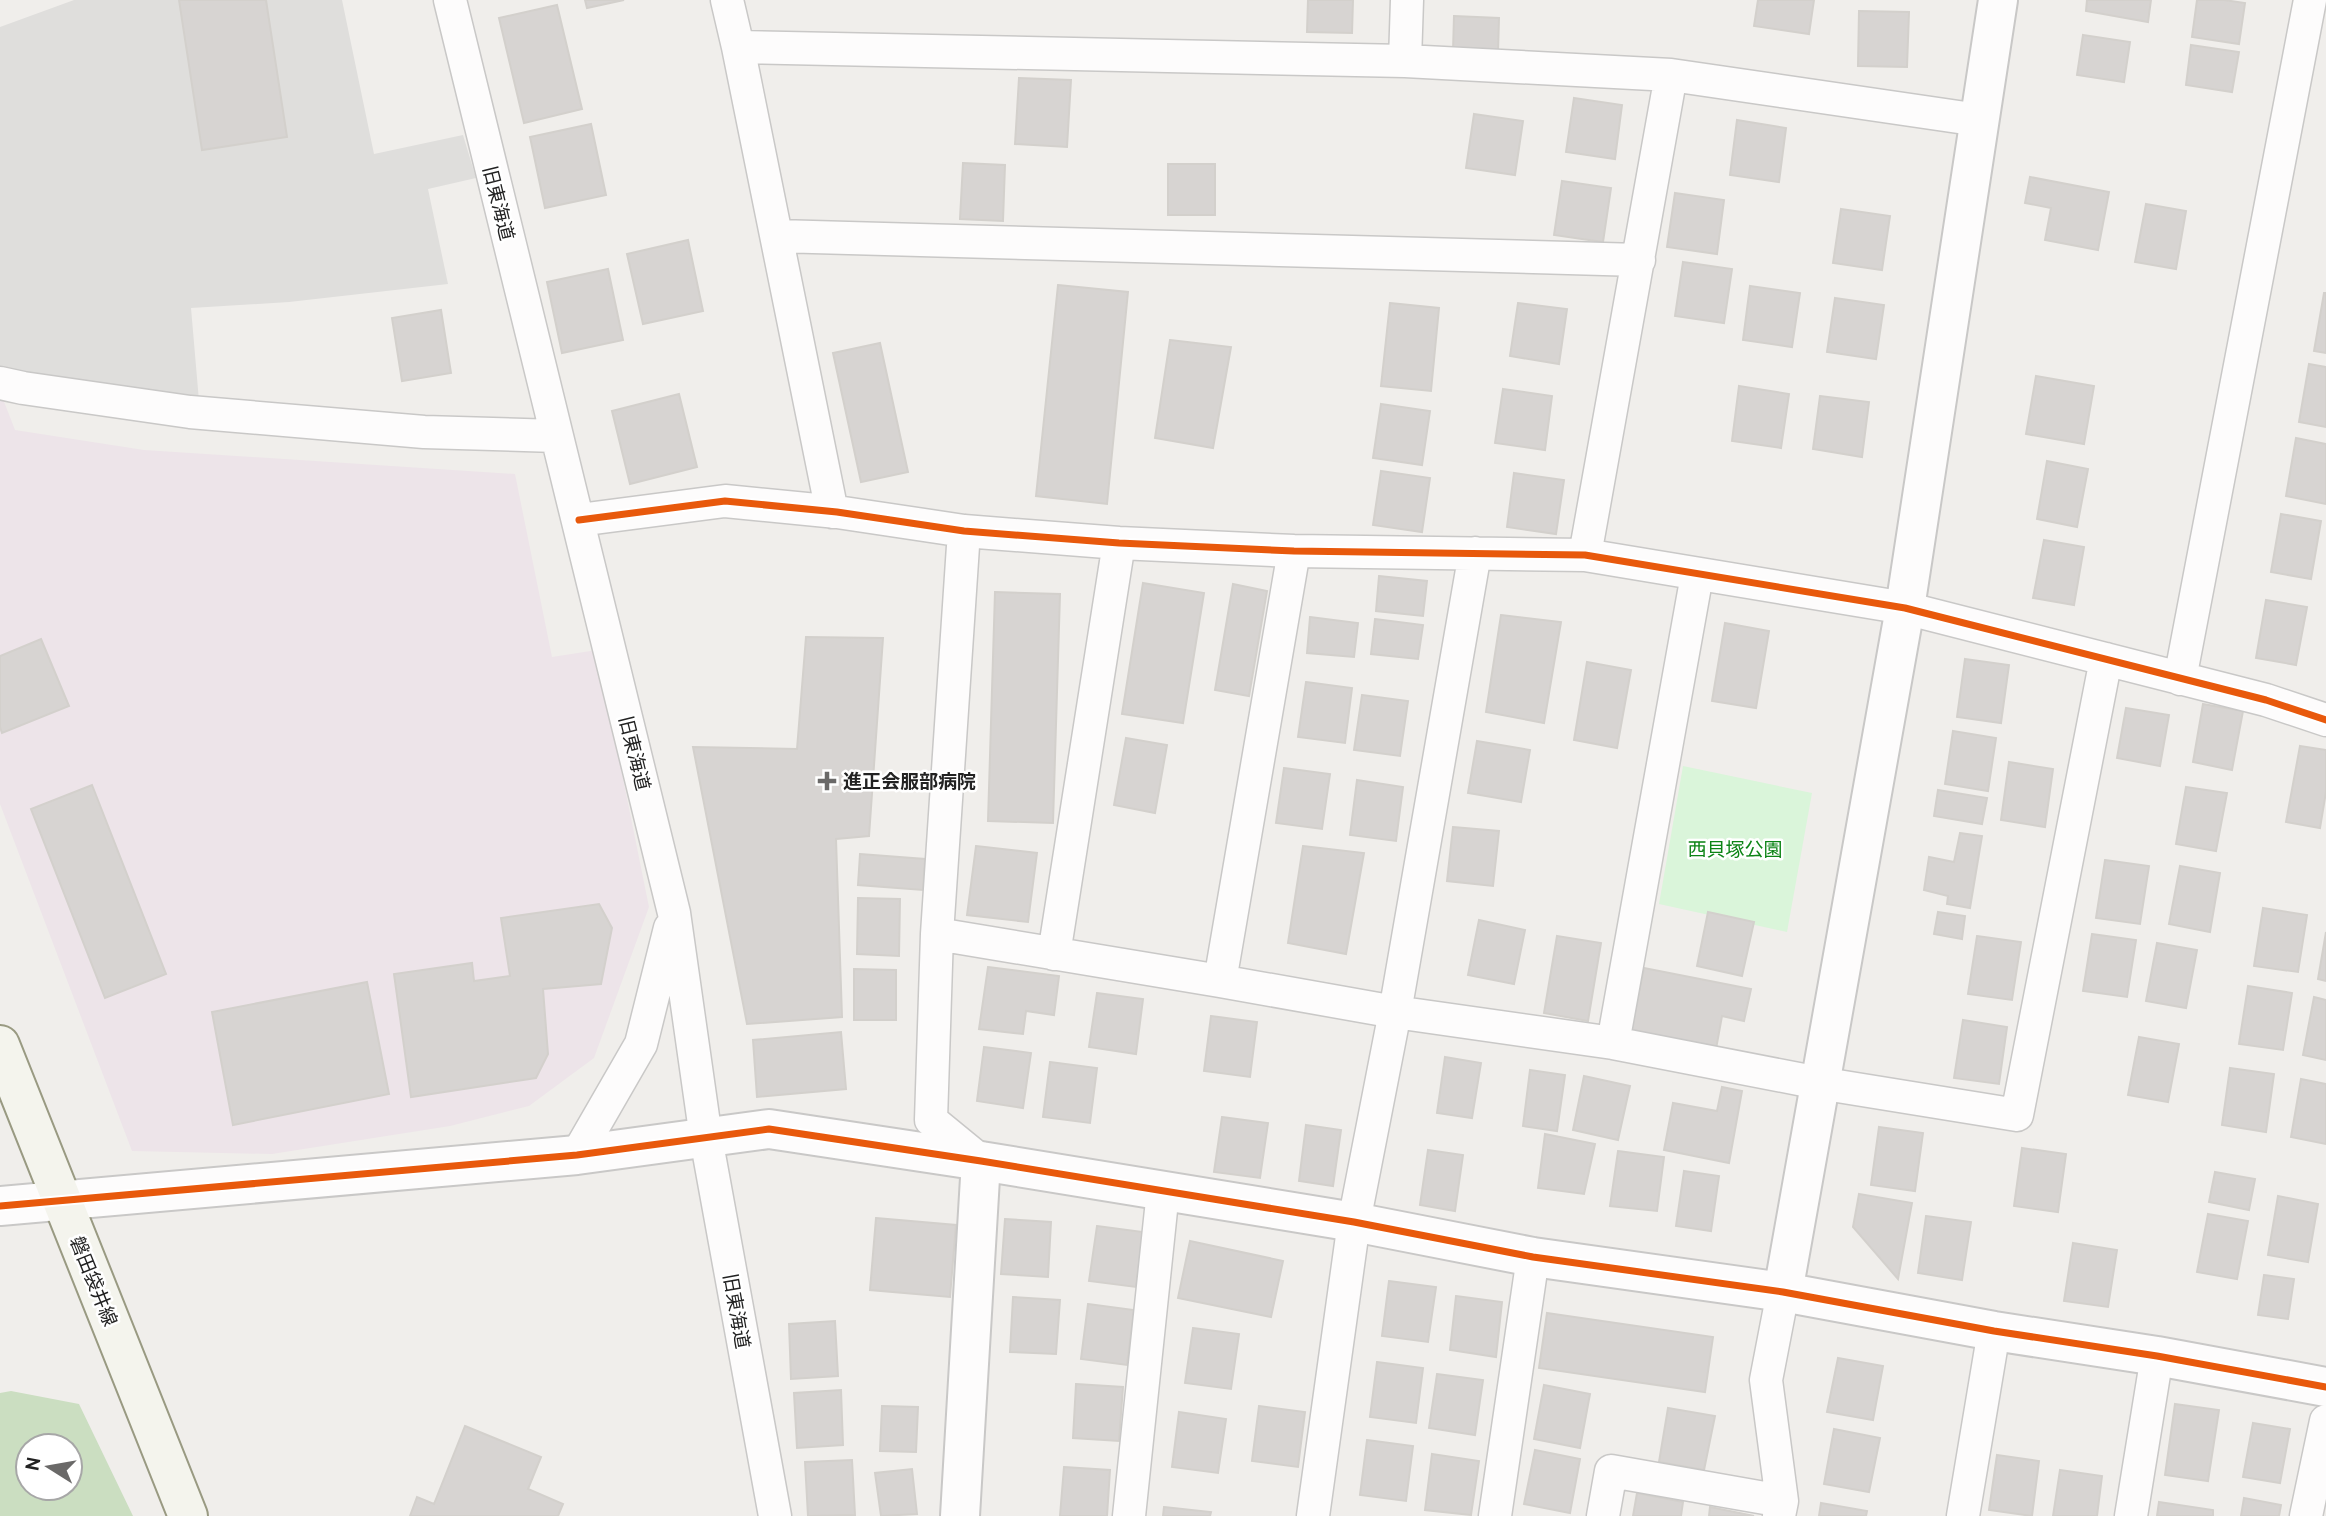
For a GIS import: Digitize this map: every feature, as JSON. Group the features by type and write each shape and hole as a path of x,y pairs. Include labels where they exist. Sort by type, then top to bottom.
{"main road":[{"name":"磐田袋井線","path":"0,1045 188,1516"}],"street":[{"name":"旧東海道","path":"450,0 674,914 706,1138 775,1516"},
{"path":"727,0 832,512"},
{"path":"1405,61 1407,0"},
{"path":"1603,1516 1611,1471 1780,1508 1766,1380 1905,608 1998,0"},
{"path":"2180,678 2310,0"},
{"path":"738,47 1405,61 1671,75 1979,120"},
{"path":"1585,555 1671,75"},
{"path":"777,236 1639,260"},
{"path":"0,383 190,412 424,432 556,436"},
{"path":"579,520 725,501 832,512 964,531 1118,543 1294,551 1585,555 1905,608 2266,700 2326,720"},
{"path":"964,531 937,934 931,1119 981,1161"},
{"path":"1054,954 1118,543"},
{"path":"1220,981 1294,551"},
{"path":"1313,1516 1354,1222 1395,1012 1475,553"},
{"path":"1613,1043 1697,575"},
{"path":"937,934 1395,1012 1613,1043 1819,1083 2017,1115 2106,659"},
{"path":"577,1155 642,1044 674,914"},
{"path":"0,1206 577,1155 769,1129 1354,1222 1533,1257 1783,1292 2326,1387"},
{"path":"960,1516 981,1161"},
{"path":"1129,1516 1163,1191"},
{"path":"1495,1516 1533,1257"},
{"path":"1963,1516 1994,1331"},
{"path":"2131,1516 2157,1356"},
{"path":"2306,1516 2326,1421"}],"shaded area":[{"path":"74,0 342,0 374,154 463,135 476,178 428,189 448,284 289,302 191,308 199,401 0,367 0,27"},
{"path":"0,398 3,399 15,430 144,450 515,474 552,657 597,650 649,907 594,1058 529,1106 450,1126 272,1154 132,1151 0,804"}],"green space":[{"name":"西貝塚公園","path":"1683,766 1812,793 1787,932 1659,904"},
{"path":"11,1391 79,1404 133,1516 0,1516 0,1393"}],"building":[{"path":"179,0 266,0 287,137 202,150"},
{"path":"585,0 624,0 587,8"},
{"path":"1308,0 1353,0 1352,33 1307,32"},
{"path":"1758,0 1814,0 1809,34 1754,26"},
{"path":"2087,0 2151,0 2148,22 2086,11"},
{"path":"2197,0 2245,3 2239,44 2192,37"},
{"path":"557,5 582,109 524,123 499,18"},
{"path":"1859,11 1909,12 1907,67 1858,66"},
{"path":"1454,16 1499,18 1498,52 1453,51"},
{"path":"2083,35 2130,42 2124,82 2077,75"},
{"path":"2191,45 2239,52 2232,92 2186,85"},
{"path":"1019,78 1071,80 1067,147 1015,144"},
{"path":"1574,98 1622,105 1615,159 1566,152"},
{"path":"1474,114 1523,121 1515,175 1466,168"},
{"path":"1737,120 1786,128 1779,182 1730,175"},
{"path":"591,124 606,195 545,208 530,137"},
{"path":"963,163 1005,165 1003,221 960,219"},
{"path":"1168,164 1215,164 1215,215 1168,215"},
{"path":"2030,177 2109,192 2098,250 2045,240 2051,208 2025,203"},
{"path":"1562,181 1611,188 1603,242 1554,235"},
{"path":"1675,193 1724,200 1717,254 1667,247"},
{"path":"2146,204 2186,211 2176,269 2135,262"},
{"path":"1841,209 1890,216 1882,270 1833,263"},
{"path":"688,240 703,311 643,324 627,254"},
{"path":"1683,262 1732,269 1724,323 1675,316"},
{"path":"608,269 623,340 562,353 547,282"},
{"path":"1058,285 1128,292 1107,504 1036,496"},
{"path":"1750,286 1800,293 1792,347 1743,340"},
{"path":"2326,293 2326,353 2314,351"},
{"path":"1835,298 1884,305 1876,359 1827,352"},
{"path":"1390,303 1439,308 1431,391 1381,386"},
{"path":"1518,303 1567,309 1559,364 1510,356"},
{"path":"441,310 451,373 402,381 392,318"},
{"path":"1170,340 1231,347 1213,448 1155,438"},
{"path":"880,343 908,472 861,482 833,353"},
{"path":"2309,364 2326,367 2326,427 2299,422"},
{"path":"2036,376 2094,386 2084,444 2026,434"},
{"path":"1739,386 1789,394 1781,448 1732,441"},
{"path":"1503,389 1552,396 1545,450 1495,443"},
{"path":"679,394 697,467 630,484 612,411"},
{"path":"1820,396 1869,402 1862,457 1813,449"},
{"path":"1381,404 1430,411 1422,465 1373,458"},
{"path":"2296,438 2326,444 2326,504 2286,496"},
{"path":"2047,461 2088,469 2077,527 2037,519"},
{"path":"1381,471 1430,478 1422,532 1373,525"},
{"path":"1514,473 1564,480 1556,534 1507,527"},
{"path":"2281,514 2321,521 2311,579 2271,572"},
{"path":"2044,540 2084,547 2074,605 2033,598"},
{"path":"1379,576 1427,581 1423,616 1376,611"},
{"path":"1143,583 1204,593 1183,723 1122,714"},
{"path":"1233,584 1267,591 1249,696 1215,690"},
{"path":"995,592 1060,594 1053,823 988,821"},
{"path":"2266,600 2307,607 2296,665 2256,658"},
{"path":"1501,615 1561,622 1544,723 1486,712"},
{"path":"1310,617 1358,623 1354,657 1307,653"},
{"path":"1375,619 1423,625 1418,659 1371,654"},
{"path":"1725,623 1769,631 1756,708 1712,701"},
{"path":"806,637 883,638 869,836 836,839 842,1017 747,1024 693,747 797,749"},
{"path":"41,639 69,706 2,733 0,656"},
{"path":"1965,659 2009,665 2001,723 1957,717"},
{"path":"1587,662 1631,670 1617,748 1574,740"},
{"path":"1306,682 1352,688 1345,743 1298,737"},
{"path":"1362,695 1408,701 1400,756 1354,750"},
{"path":"2203,704 2243,711 2232,770 2193,762"},
{"path":"2126,708 2169,715 2160,766 2117,758"},
{"path":"1953,731 1996,738 1988,791 1945,784"},
{"path":"1126,738 1167,745 1155,813 1114,805"},
{"path":"1477,741 1530,750 1521,802 1468,793"},
{"path":"2300,746 2326,750 2326,792 2320,828 2286,822"},
{"path":"2009,762 2053,769 2045,827 2001,820"},
{"path":"1284,768 1330,774 1322,829 1276,823"},
{"path":"1357,780 1403,787 1396,841 1350,835"},
{"path":"92,785 166,974 105,998 31,809"},
{"path":"2186,787 2227,793 2216,851 2176,844"},
{"path":"1938,790 1987,798 1982,824 1934,816"},
{"path":"1453,827 1499,831 1493,886 1447,881"},
{"path":"1960,833 1982,836 1970,908 1947,904 1948,896 1924,890 1929,857 1954,862"},
{"path":"976,846 1037,853 1028,922 967,915"},
{"path":"1303,846 1364,853 1346,954 1288,943"},
{"path":"860,854 925,859 923,890 858,885"},
{"path":"2105,860 2149,866 2140,924 2096,918"},
{"path":"2180,866 2220,873 2210,932 2169,924"},
{"path":"858,898 900,899 899,956 857,954"},
{"path":"599,904 612,928 601,984 543,989 548,1054 536,1078 411,1097 394,974 472,963 474,981 510,976 501,918"},
{"path":"2263,908 2307,915 2298,972 2254,966"},
{"path":"1708,912 1754,922 1742,976 1697,966"},
{"path":"1938,912 1965,916 1962,939 1934,934"},
{"path":"1479,920 1525,930 1514,984 1468,975"},
{"path":"2326,932 2326,981 2318,979"},
{"path":"2092,934 2136,940 2127,997 2083,991"},
{"path":"1557,936 1601,943 1588,1021 1544,1013"},
{"path":"1977,936 2021,942 2012,1000 1968,994"},
{"path":"2157,943 2197,950 2186,1008 2146,1001"},
{"path":"988,967 1059,976 1054,1015 1026,1011 1023,1034 979,1029"},
{"path":"1644,968 1751,989 1744,1021 1722,1016 1716,1049 1631,1032"},
{"path":"854,969 896,970 896,1020 854,1020"},
{"path":"367,982 389,1094 233,1125 212,1012"},
{"path":"2248,986 2292,993 2283,1050 2239,1044"},
{"path":"1097,993 1143,999 1136,1054 1089,1047"},
{"path":"2314,997 2326,1000 2326,1060 2303,1055"},
{"path":"1211,1016 1257,1022 1250,1077 1204,1071"},
{"path":"1963,1020 2007,1027 1999,1084 1954,1078"},
{"path":"841,1032 846,1089 757,1097 753,1040"},
{"path":"2139,1037 2179,1044 2168,1102 2128,1095"},
{"path":"984,1047 1031,1053 1023,1108 977,1101"},
{"path":"1445,1057 1481,1063 1472,1118 1437,1113"},
{"path":"1050,1062 1097,1068 1090,1123 1043,1117"},
{"path":"2230,1068 2274,1074 2266,1132 2222,1125"},
{"path":"1530,1070 1565,1075 1557,1131 1523,1126"},
{"path":"1584,1076 1630,1086 1618,1140 1573,1130"},
{"path":"2301,1079 2326,1084 2326,1144 2291,1137"},
{"path":"1722,1087 1742,1091 1729,1163 1664,1150 1673,1103 1717,1111"},
{"path":"1222,1117 1268,1123 1260,1178 1214,1172"},
{"path":"1306,1125 1341,1130 1333,1186 1299,1181"},
{"path":"1879,1127 1923,1133 1915,1191 1871,1185"},
{"path":"1545,1134 1595,1144 1584,1194 1538,1188"},
{"path":"2022,1148 2066,1154 2058,1212 2014,1206"},
{"path":"1428,1150 1463,1155 1455,1211 1420,1205"},
{"path":"1618,1151 1664,1157 1657,1211 1610,1206"},
{"path":"1684,1171 1719,1176 1711,1231 1676,1226"},
{"path":"2215,1172 2255,1179 2249,1210 2209,1202"},
{"path":"1859,1194 1912,1203 1898,1279 1853,1227"},
{"path":"2278,1196 2318,1204 2308,1262 2268,1255"},
{"path":"2208,1214 2248,1221 2237,1279 2197,1272"},
{"path":"1926,1216 1971,1222 1962,1280 1918,1273"},
{"path":"876,1218 956,1225 950,1297 870,1290"},
{"path":"1005,1219 1051,1222 1048,1277 1001,1274"},
{"path":"1097,1226 1143,1232 1136,1287 1089,1281"},
{"path":"1190,1241 1283,1261 1271,1317 1178,1298"},
{"path":"2073,1243 2117,1250 2108,1307 2064,1301"},
{"path":"2264,1275 2294,1279 2288,1319 2258,1315"},
{"path":"1389,1281 1436,1287 1428,1342 1382,1336"},
{"path":"1456,1296 1502,1302 1496,1357 1450,1350"},
{"path":"1013,1297 1060,1300 1056,1354 1010,1352"},
{"path":"1088,1304 1134,1310 1127,1365 1081,1359"},
{"path":"1547,1313 1713,1337 1705,1392 1539,1368"},
{"path":"835,1321 838,1376 791,1379 789,1324"},
{"path":"1193,1328 1239,1334 1231,1389 1185,1383"},
{"path":"1838,1358 1883,1366 1873,1420 1827,1412"},
{"path":"1377,1362 1423,1368 1416,1423 1370,1417"},
{"path":"1437,1374 1483,1380 1475,1435 1429,1428"},
{"path":"1076,1384 1123,1387 1119,1441 1073,1438"},
{"path":"1544,1385 1590,1394 1580,1448 1534,1439"},
{"path":"841,1390 843,1445 797,1448 794,1393"},
{"path":"2175,1404 2219,1410 2208,1481 2165,1475"},
{"path":"882,1406 918,1407 916,1452 880,1451"},
{"path":"1259,1406 1305,1412 1298,1467 1252,1461"},
{"path":"1668,1408 1715,1416 1704,1470 1659,1462"},
{"path":"1179,1412 1226,1419 1218,1473 1172,1467"},
{"path":"2253,1423 2290,1429 2280,1483 2243,1477"},
{"path":"465,1426 541,1457 528,1489 563,1504 558,1516 410,1516 417,1497 434,1504"},
{"path":"1834,1429 1880,1438 1869,1492 1824,1484"},
{"path":"1367,1440 1413,1446 1406,1501 1360,1495"},
{"path":"1535,1450 1580,1459 1570,1513 1524,1504"},
{"path":"1432,1454 1479,1461 1471,1515 1425,1510"},
{"path":"1997,1455 2039,1461 2032,1516 1989,1510"},
{"path":"852,1460 855,1515 808,1516 805,1462"},
{"path":"1064,1467 1110,1470 1107,1516 1060,1516"},
{"path":"912,1469 917,1514 881,1516 875,1473"},
{"path":"2060,1470 2102,1476 2097,1516 2053,1516"},
{"path":"1637,1493 1683,1502 1681,1516 1633,1516"},
{"path":"2244,1498 2281,1505 2279,1516 2241,1516"},
{"path":"2159,1502 2213,1510 2213,1516 2157,1516"},
{"path":"1821,1503 1867,1511 1866,1516 1819,1516"},
{"path":"1164,1507 1211,1512 1210,1516 1163,1516"},
{"path":"1710,1507 1754,1516 1709,1516"}],"cycle path":[{"path":"579,520 725,501 837,512 964,531 1119,543 1294,551 1585,555 1905,608 2266,700 2326,720"},
{"path":"0,1206 577,1155 769,1129 1354,1222 1533,1257 1783,1292 2326,1387"}],"place":[{"name":"進正会服部病院","path":"827,781"}]}
